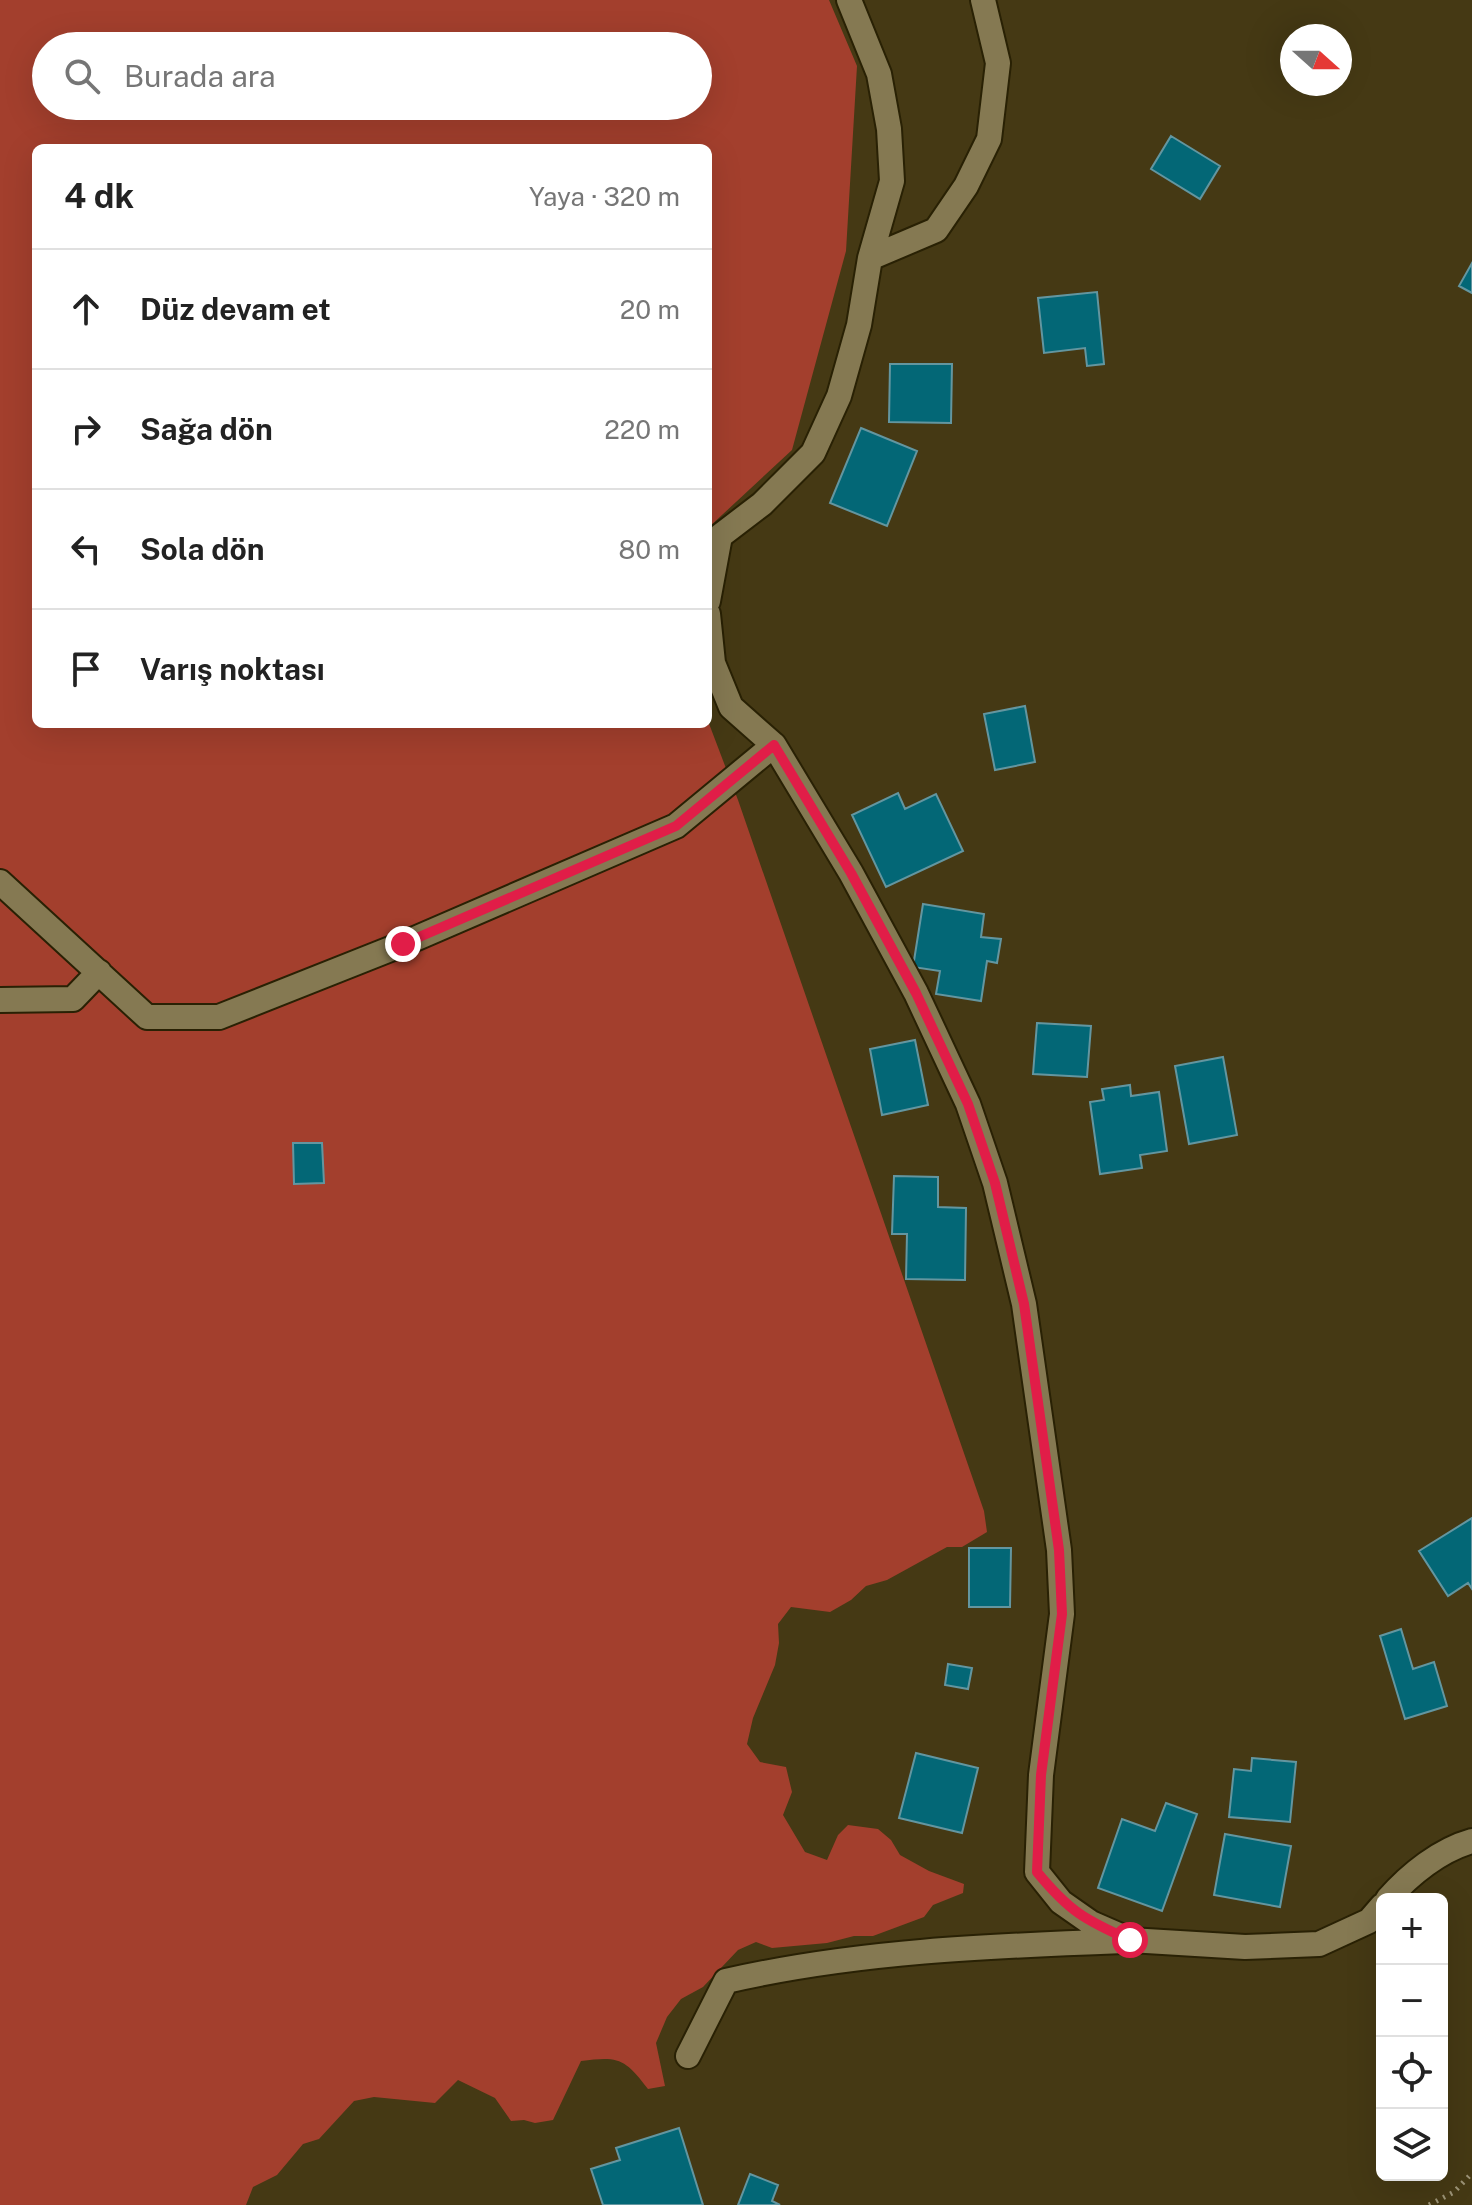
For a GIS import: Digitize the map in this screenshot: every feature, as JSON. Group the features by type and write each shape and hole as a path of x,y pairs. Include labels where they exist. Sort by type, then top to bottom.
{"street":[{"path":"712,579 720,536 762,504 813,453 839,396 859,325 870,258 892,181 889,129 879,74 849,0"},
{"path":"870,258 936,230 966,186 989,139 998,63 983,0"},
{"path":"712,653 731,707 774,745 851,873 916,993 968,1104 995,1183 1024,1304 1060,1563 1062,1614 1041,1775 1037,1872 1061,1902 1081,1916 1130,1940"},
{"path":"0,882 147,1017 219,1017 403,944 676,826 774,745"},
{"path":"0,1000 73,999 99,972"},
{"path":"1393,1893 1407,1877 1472,1841"},
{"path":"688,2056 726,1981 787,1967 960,1948 1130,1940 1245,1947 1319,1944 1369,1921 1376,1913"}],"path":[{"path":"1429,2205 1454,2192 1472,2173"}],"shaded area":[{"path":"0,0 829,0 857,66 846,251 792,450 712,524 712,144 32,144 32,728 711,728 984,1511 987,1532 962,1547 947,1547 887,1580 866,1586 851,1600 830,1612 791,1607 778,1624 775,1665 753,1718 747,1744 760,1762 786,1767 792,1792 783,1815 805,1852 827,1860 838,1835 848,1825 878,1829 891,1840 900,1855 929,1871 964,1884 963,1893 933,1905 924,1917 873,1936 772,1948 756,1942 738,1950 703,1987 681,1999 667,2017 656,2043 665,2086 648,2089 626,2065 612,2059 581,2061 553,2120 535,2123 511,2121 495,2098 458,2080 435,2103 374,2097 354,2101 319,2139 303,2144 277,2175 253,2187 246,2205 0,2205"}],"building":[{"path":"1171,136 1220,166 1200,199 1151,169"},
{"path":"1472,263 1472,293 1459,286"},
{"path":"1097,292 1104,364 1087,366 1085,348 1044,353 1038,298"},
{"path":"890,364 952,364 951,423 889,422"},
{"path":"861,428 917,451 887,526 830,503"},
{"path":"1025,706 1035,762 995,770 984,714"},
{"path":"898,793 905,809 936,794 963,851 886,887 852,815"},
{"path":"923,904 984,914 981,937 1001,939 997,963 987,961 981,1001 936,994 940,971 913,967"},
{"path":"1037,1023 1091,1026 1087,1077 1033,1074"},
{"path":"915,1040 928,1105 882,1115 870,1049"},
{"path":"1223,1057 1237,1135 1189,1144 1175,1066"},
{"path":"1130,1085 1131,1096 1159,1092 1167,1151 1140,1155 1142,1168 1100,1174 1090,1102 1104,1100 1102,1089"},
{"path":"293,1143 322,1143 324,1183 294,1184"},
{"path":"894,1176 938,1177 938,1207 966,1208 965,1280 906,1279 907,1234 892,1234"},
{"path":"1472,1518 1472,1589 1468,1583 1448,1596 1419,1551"},
{"path":"969,1548 1011,1548 1010,1607 969,1607"},
{"path":"1401,1629 1413,1669 1434,1662 1447,1706 1405,1719 1380,1636"},
{"path":"948,1664 972,1668 968,1689 945,1685"},
{"path":"916,1753 978,1768 962,1833 899,1818"},
{"path":"1252,1758 1296,1762 1290,1822 1229,1817 1234,1769 1251,1771"},
{"path":"1166,1803 1197,1814 1162,1911 1098,1888 1122,1819 1155,1831"},
{"path":"1225,1834 1291,1846 1280,1907 1214,1895"},
{"path":"679,2128 703,2205 603,2205 591,2169 620,2160 616,2148"},
{"path":"750,2174 778,2185 772,2201 780,2205 738,2205"}],"route":[{"path":"403,944 676,826 774,745 851,873 916,993 968,1104 995,1183 1024,1304 1059,1550 1062,1614 1041,1775 1037,1872 1061,1902 1091,1923 1130,1940"}]}
